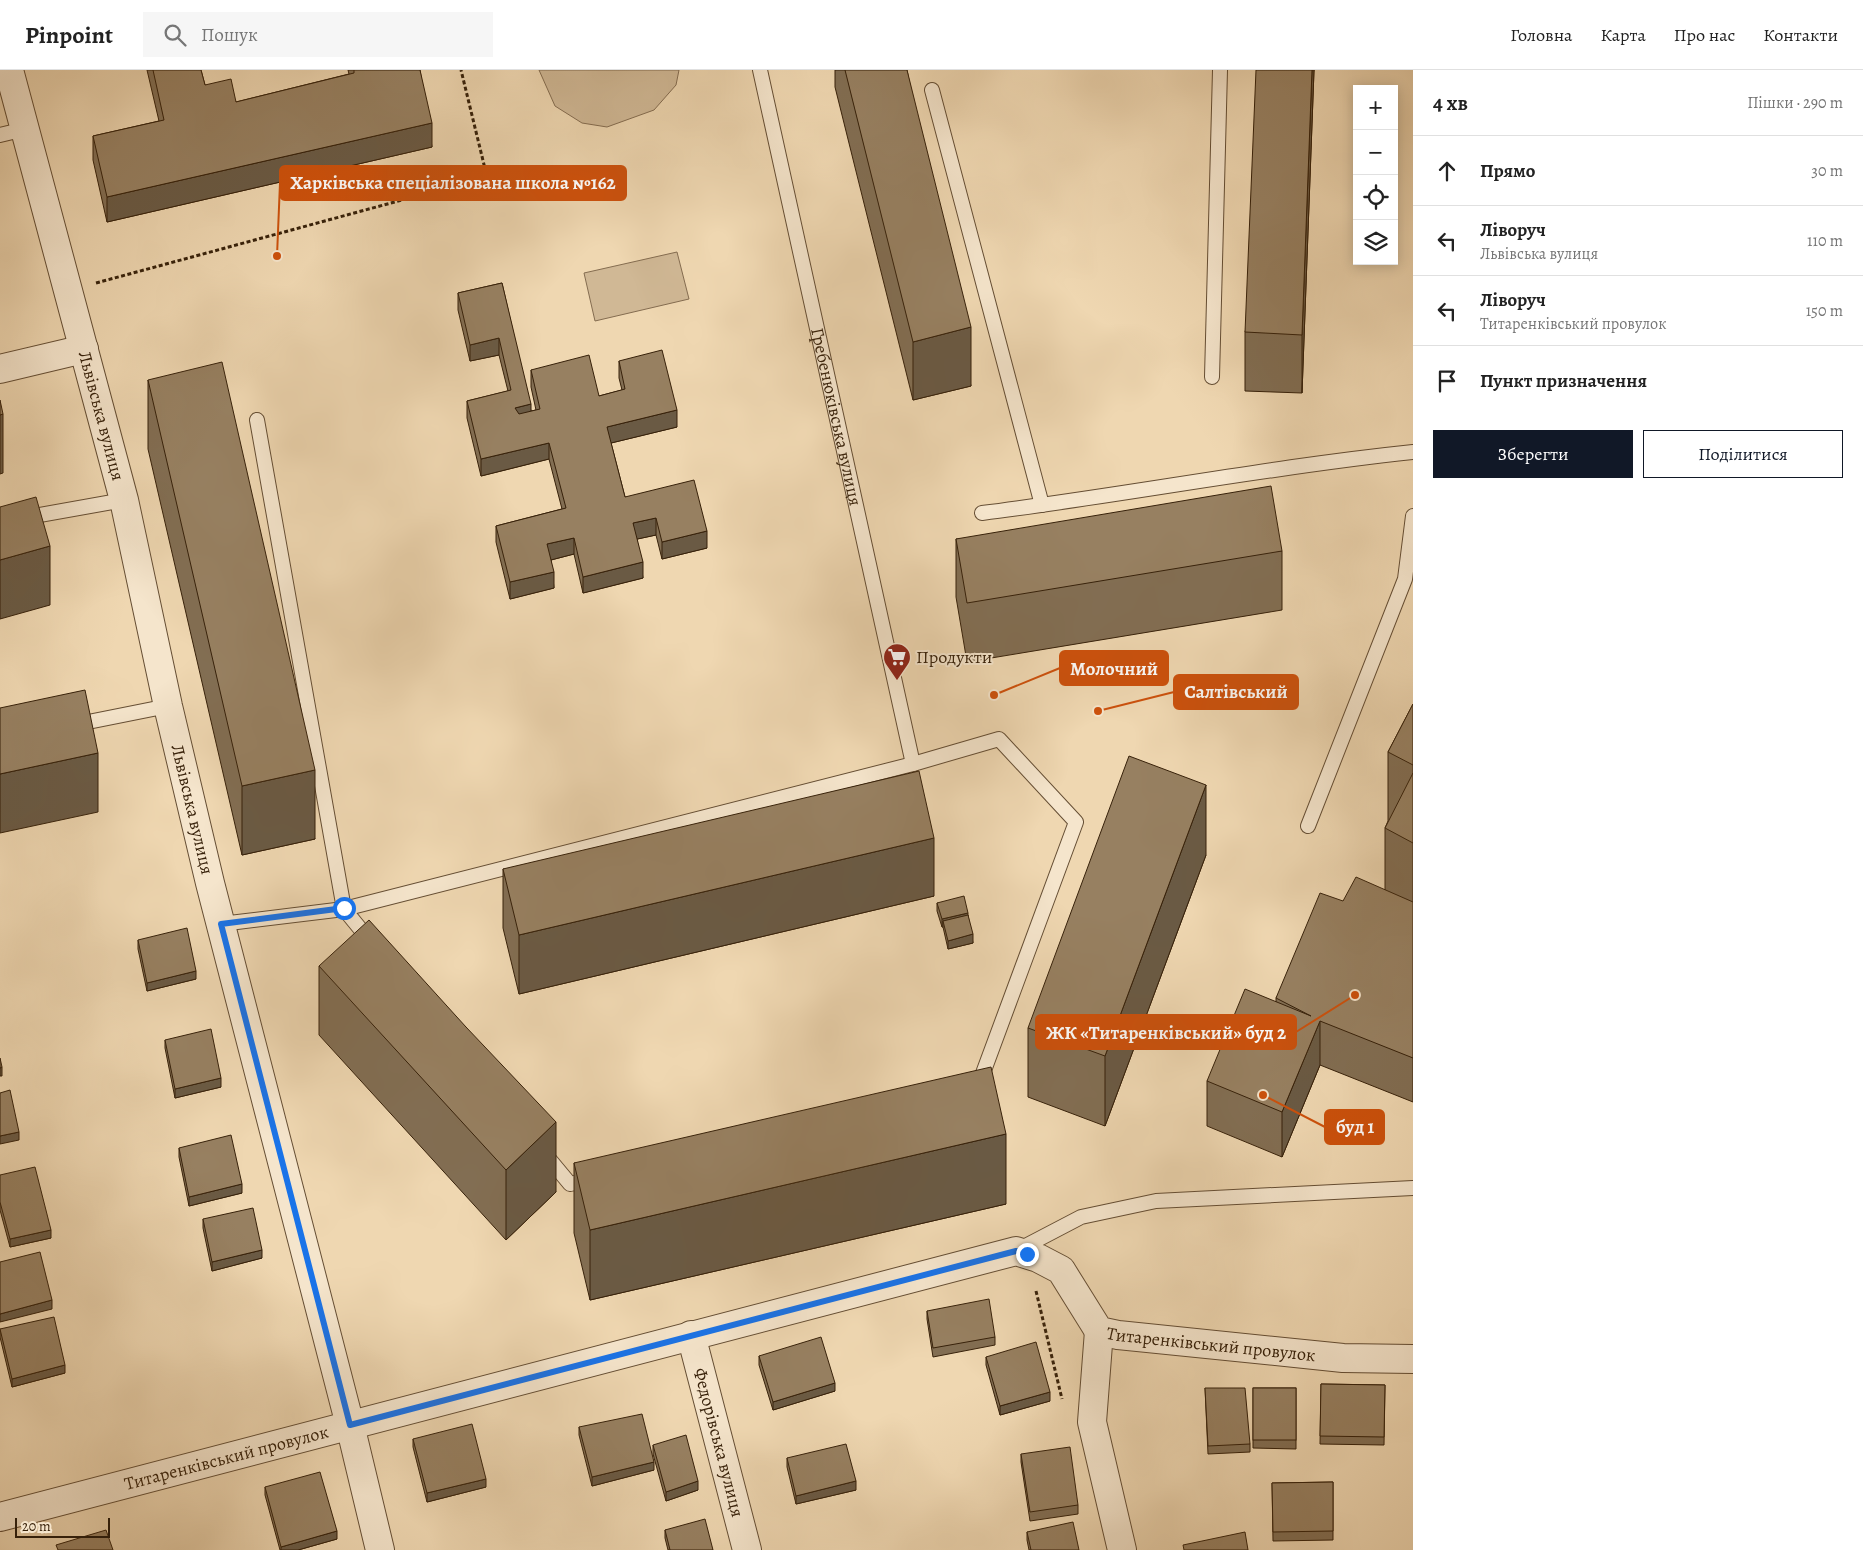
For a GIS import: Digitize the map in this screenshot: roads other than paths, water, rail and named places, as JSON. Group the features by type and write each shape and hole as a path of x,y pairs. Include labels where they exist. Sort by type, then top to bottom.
{"street":[{"name":"Львівська вулиця","path":"10,70 12,132 69,291 124,500 168,706 210,883 350,1425 380,1550"},
{"path":"0,369 84,349"},
{"name":"Титаренківський провулок","path":"0,1517 1016,1251 1038,1258 1061,1270 1099,1331 1118,1335 1343,1358 1413,1359"},
{"path":"1099,1331 1092,1422 1122,1550"},
{"name":"Федорівська вулиця","path":"691,1335 747,1550"}],"lane":[{"name":"Гребенюківська вулиця","path":"760,70 912,764"},
{"path":"1212,377 1220,70"},
{"path":"932,90 1042,505"},
{"path":"257,420 344,908 382,954"},
{"path":"982,512 1042,505 1350,458 1413,452"},
{"path":"0,522 124,500"},
{"path":"1308,826 1404,579 1413,516"},
{"path":"56,729 168,706"},
{"path":"221,924 344,908 912,764 999,738 1076,822 973,1099"},
{"path":"538,1146 570,1184 608,1176"},
{"path":"1016,1251 1081,1217 1156,1201 1413,1188"}],"place":[{"name":"Харківська спеціалізована школа №162","path":"277,256"},
{"name":"Продукти","path":"897,681"},
{"name":"Молочний","path":"994,695"},
{"name":"Салтівський","path":"1098,711"},
{"name":"ЖК «Титаренківський» буд 2","path":"1355,995"},
{"name":"буд 1","path":"1263,1095"}]}
